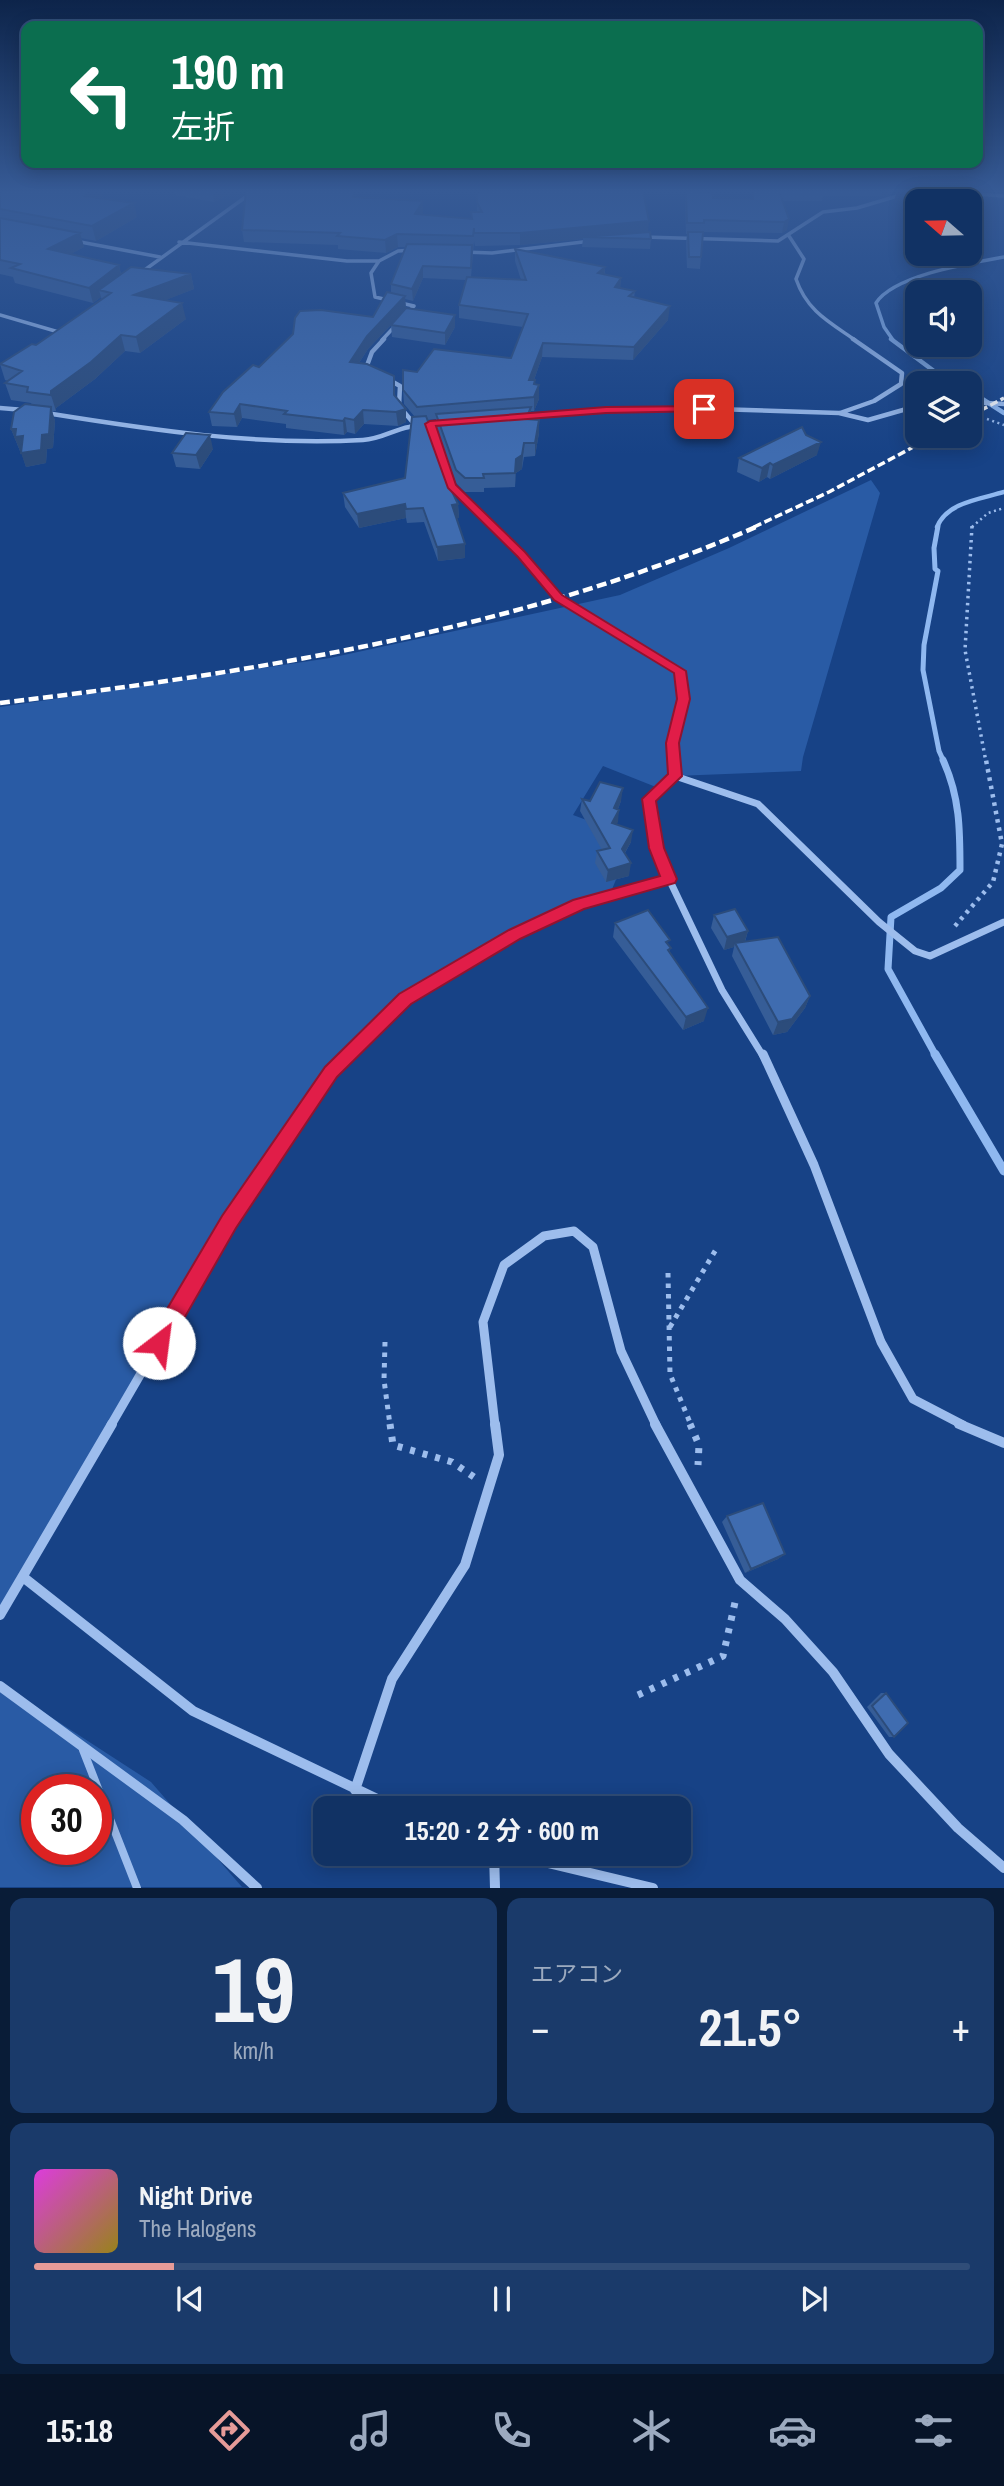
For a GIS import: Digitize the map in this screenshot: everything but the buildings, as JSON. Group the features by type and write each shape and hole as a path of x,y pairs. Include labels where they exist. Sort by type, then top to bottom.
{"street":[{"path":"373,279 376,297 414,306 372,352 365,371 374,374"},
{"path":"796,279 803,299 829,324 902,373 901,384 874,401 839,413"},
{"path":"0,315 63,333 52,341"},
{"path":"383,377 400,386 399,406 416,426"},
{"path":"982,403 1004,404"},
{"path":"0,408 27,411"},
{"path":"516,418 606,410 669,409 839,413 868,420 905,409"},
{"path":"40,412 185,435 282,443 382,438 416,426 449,422"},
{"path":"430,424 452,486 522,555 558,598 680,671 684,699 673,743 675,776"},
{"path":"675,776 649,799 656,848 722,990 762,1053 814,1165 881,1342 913,1399 940,1415 1004,1443"},
{"path":"675,776 758,804 879,922 915,951 930,956 1004,922"},
{"path":"0,1615 229,1222 331,1072 405,999 514,934 578,905 669,879"},
{"path":"355,1790 391,1679 465,1565 499,1455 483,1322 504,1265 544,1236 574,1231 593,1247 621,1351 634,1383 740,1580 785,1619 833,1672 889,1754 958,1828 1004,1868"},
{"path":"23,1577 193,1711 369,1796"},
{"path":"0,1686 183,1820 257,1888"},
{"path":"494,1866 495,1888"},
{"path":"561,1866 653,1888"}],"lane":[{"path":"81,1745 137,1888"}],"path":[{"path":"930,956 993,882 1002,844 970,685 965,650 965,615 969,600 972,525 988,513 1004,508"},
{"path":"669,1328 718,1247"},
{"path":"668,1273 670,1374 699,1445 697,1501"},
{"path":"385,1342 384,1380 393,1445 452,1462 489,1487"},
{"path":"638,1695 723,1656 740,1580"}],"shaded area":[{"path":"871,480 880,493 801,771 675,776 661,789 603,766 573,815 622,833 625,858 610,894 578,905 405,999 331,1072 229,1222 0,1615 0,707 330,658 620,595 729,548"},
{"path":"0,1684 151,1782 242,1887 0,1887"}],"waterway":[{"path":"893,340 884,327 876,303 885,293 913,279"},
{"path":"891,339 934,371"},
{"path":"982,399 1004,413"},
{"path":"937,527 948,512 957,507 1004,492"},
{"path":"938,526 934,548 935,569 938,571 924,645 923,670 939,751 944,762"},
{"path":"936,1056 888,969 891,917 941,888 960,870 956,801 943,760"},
{"path":"935,1054 1004,1171"}],"railway":[{"path":"982,410 1004,398"},
{"path":"754,527 829,492 912,448"},
{"path":"0,703 192,677 386,642 576,593 669,562 758,526"}],"route":[{"path":"159,1343 229,1222 331,1072 405,999 514,934 578,905 669,879 656,848 649,799 675,776 673,743 684,699 680,671 586,612 558,598 522,555 452,486 430,424 606,410 704,409"}]}
